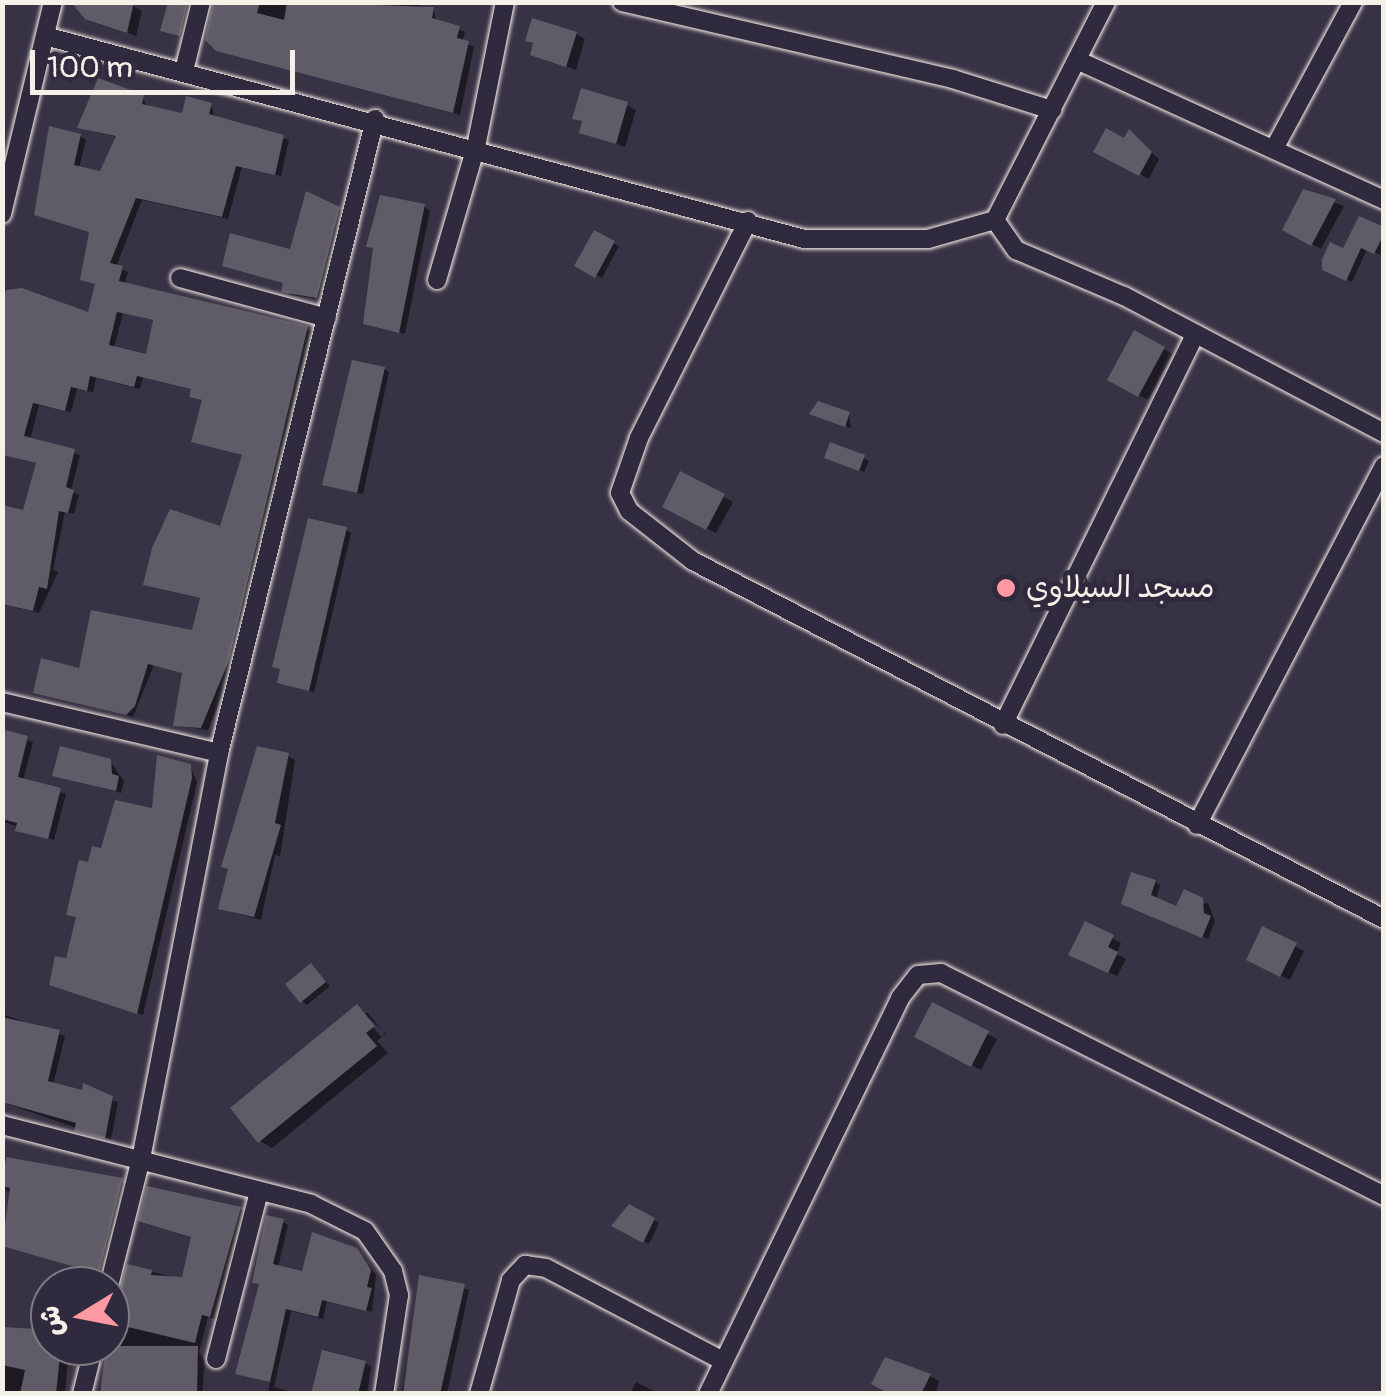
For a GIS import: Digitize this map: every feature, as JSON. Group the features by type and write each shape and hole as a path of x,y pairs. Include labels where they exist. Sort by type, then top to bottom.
{"street":[{"path":"2,214 53,2"},
{"path":"184,71 201,2"},
{"path":"437,280 476,147 505,2"},
{"path":"622,2 953,79 1052,110"},
{"path":"45,36 375,119 804,238 928,239 996,220 1106,2"},
{"path":"1274,147 1353,2"},
{"path":"1079,61 1384,200"},
{"path":"114,1266 142,1159 219,752 375,119"},
{"path":"996,220 1016,250 1195,334 1384,434"},
{"path":"748,221 639,438 620,493 629,511 693,561 1003,725 1384,919"},
{"path":"180,278 326,318"},
{"path":"1003,725 1195,334"},
{"path":"1198,824 1384,466"},
{"path":"2,702 219,752"},
{"path":"708,1394 900,998 918,975 942,973 1384,1196"},
{"path":"2,1125 142,1159 342,1216 382,1252 399,1296 384,1394"},
{"path":"216,1359 259,1192"},
{"path":"479,1394 510,1280 525,1265 546,1268 723,1361"},
{"path":"82,1394 89,1366"}],"building":[{"path":"71,2 134,2 127,33 85,19"},
{"path":"168,2 188,2 180,36 160,31"},
{"path":"213,2 260,2 257,13 284,20 287,2 434,7 432,18 460,26 457,38 469,41 453,113 216,51 205,40"},
{"path":"532,18 577,32 566,67 530,55 533,43 525,41"},
{"path":"98,78 144,95 142,104 182,113 186,96 212,103 209,114 284,135 275,175 236,166 222,217 136,198 110,263 123,266 119,281 308,326 229,660 201,728 173,726 182,673 148,664 135,706 126,715 33,693 41,658 79,668 91,610 192,630 200,598 143,585 152,548 170,509 220,526 242,455 191,442 202,400 189,397 191,389 137,376 134,387 90,376 87,391 71,387 65,411 33,403 24,436 75,449 66,487 74,490 68,513 59,511 47,589 39,587 33,611 2,604 2,505 23,510 36,463 2,455 2,305 6,290 22,288 88,312 95,284 80,280 89,232 34,215 49,126 81,134 74,165 100,171 116,136 77,128","holes":["117,312 153,320 146,354 109,345"]},
{"path":"581,88 628,102 616,144 579,133 582,121 572,119"},
{"path":"1106,128 1124,138 1129,129 1152,152 1139,176 1093,152"},
{"path":"1303,189 1336,199 1311,246 1282,230"},
{"path":"306,191 340,207 317,298 281,292 283,283 222,266 230,233 290,249"},
{"path":"380,195 425,204 399,333 363,324 373,248 366,247"},
{"path":"1359,216 1384,227 1384,234 1374,254 1361,248 1346,281 1322,270 1322,259 1330,242 1343,248"},
{"path":"594,230 615,241 595,278 574,266"},
{"path":"1134,330 1165,347 1138,397 1107,380"},
{"path":"352,360 385,367 357,493 322,485"},
{"path":"818,401 850,412 845,427 809,414"},
{"path":"830,442 865,455 859,471 824,458"},
{"path":"680,471 725,494 706,530 662,507"},
{"path":"308,518 347,527 309,691 277,683 280,669 272,667"},
{"path":"5,730 28,736 18,777 61,788 48,839 15,831 17,823 2,819"},
{"path":"60,746 111,759 112,774 119,776 116,791 52,776"},
{"path":"257,746 289,753 275,823 281,825 254,917 218,909 228,869 221,867"},
{"path":"157,755 191,764 192,778 137,1014 49,985 55,956 66,958 76,917 66,915 79,860 88,862 92,846 101,848 115,800 152,808"},
{"path":"1131,872 1156,880 1151,895 1176,906 1184,889 1203,898 1204,913 1211,916 1202,938 1121,904"},
{"path":"1085,921 1114,935 1108,947 1118,952 1108,973 1068,955"},
{"path":"1262,926 1297,943 1280,977 1246,960"},
{"path":"311,963 326,982 300,1003 285,984"},
{"path":"932,1002 989,1031 971,1067 914,1037"},
{"path":"357,1004 375,1026 366,1033 377,1046 258,1143 230,1108"},
{"path":"2,1017 60,1030 48,1081 82,1090 83,1083 113,1096 105,1139 74,1131 76,1123 2,1102"},
{"path":"6,1157 123,1178 101,1266 71,1266 2,1246 10,1188 2,1186"},
{"path":"147,1186 241,1207 210,1317 202,1315 195,1343 130,1328 127,1264 152,1270 151,1275 182,1277 191,1237 138,1221"},
{"path":"629,1204 655,1218 643,1243 611,1226"},
{"path":"266,1215 284,1219 273,1264 302,1271 312,1232 357,1248 371,1270 367,1287 372,1288 366,1311 322,1300 318,1317 286,1309 270,1382 235,1374 259,1284 252,1283"},
{"path":"419,1275 465,1284 440,1394 403,1394"},
{"path":"4,1327 30,1329 30,1366 59,1366 56,1394 20,1394 25,1370 2,1365"},
{"path":"130,1346 198,1346 197,1394 100,1394 104,1366 130,1366"},
{"path":"322,1350 366,1361 358,1394 311,1394"},
{"path":"885,1357 931,1374 921,1394 889,1394 871,1384"}],"place":[{"name":"مسجد السيلاوي","path":"1006,588"}]}
